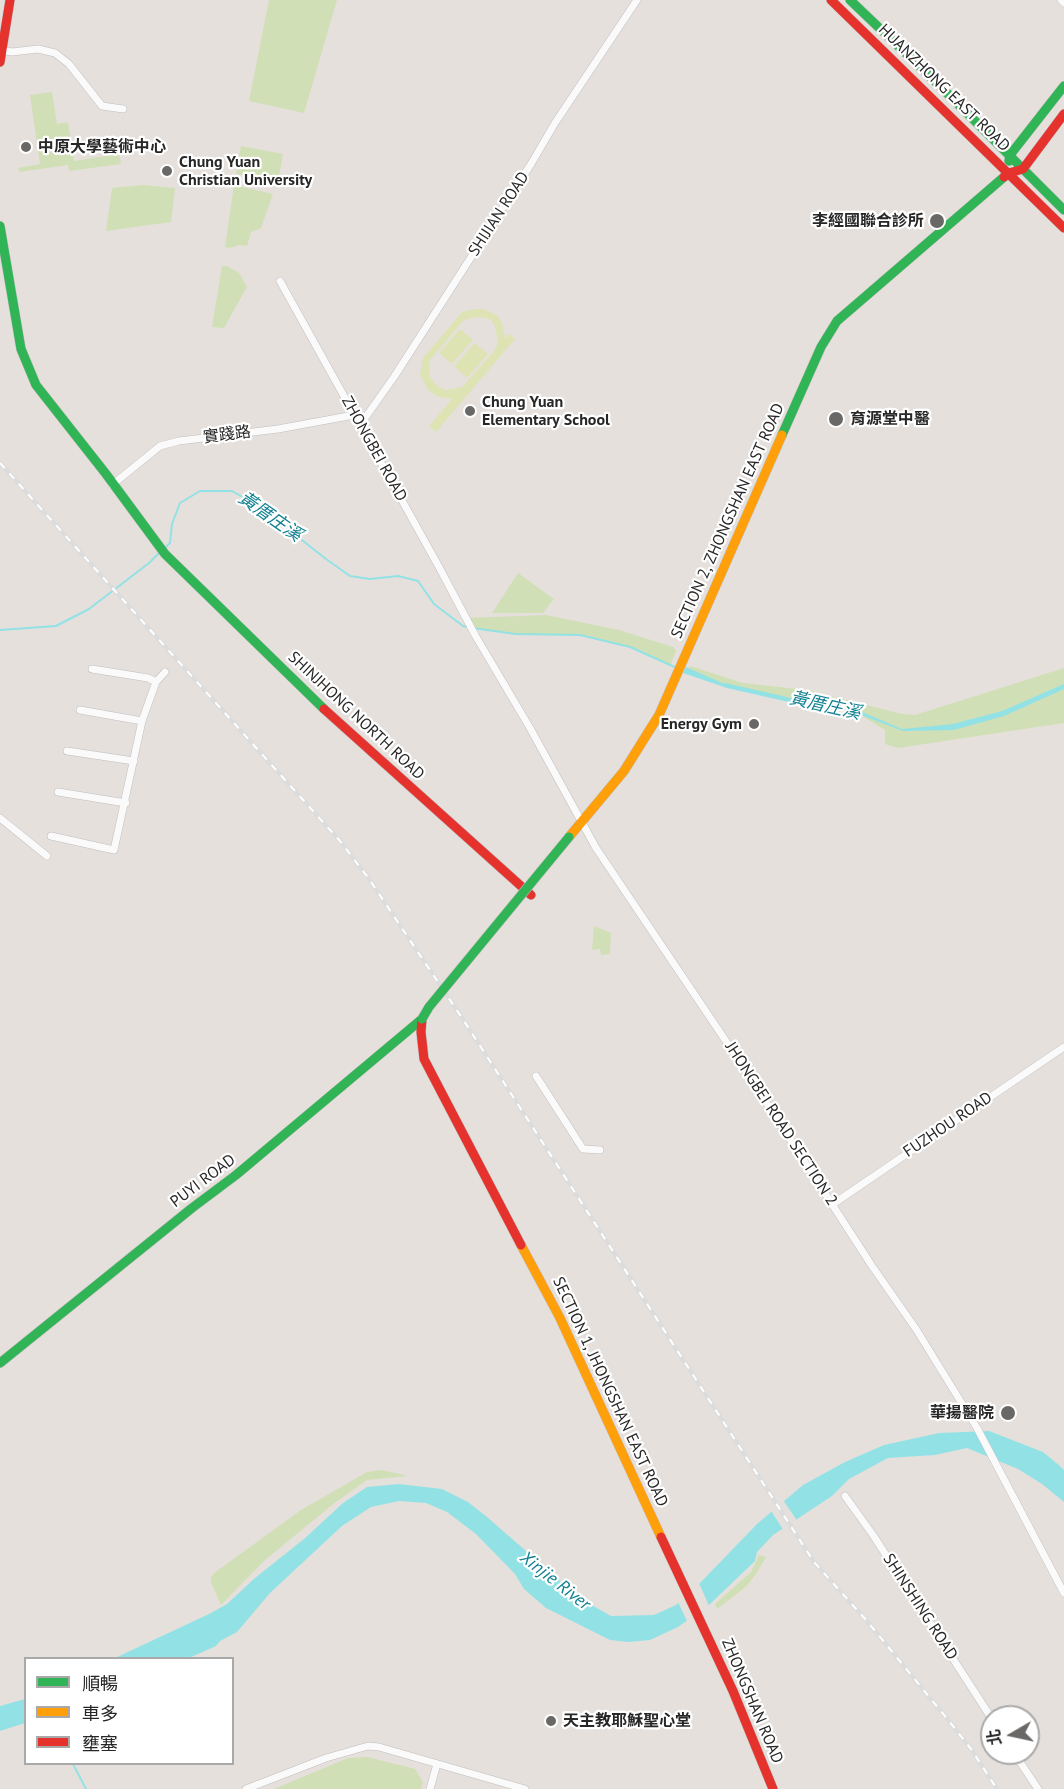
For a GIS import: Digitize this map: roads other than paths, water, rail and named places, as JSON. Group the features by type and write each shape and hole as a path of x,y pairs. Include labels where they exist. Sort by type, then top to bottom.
{"street":[{"path":"0,62 10,0"},
{"name":"SHIJIAN ROAD","path":"354,415 364,418 371,410 555,123 637,0"},
{"name":"HUANZHONG EAST ROAD","path":"831,0 1064,228"},
{"name":"HUANZHONG EAST ROAD","path":"850,0 1064,210"},
{"path":"2,50 12,52 38,49 55,53 69,64 102,106 123,109"},
{"path":"1064,86 1010,155 1009,173 1023,169 1064,114"},
{"name":"SECTION 2, ZHONGSHAN EAST ROAD","path":"569,837 624,771 659,715 820,347 837,321 1009,173"},
{"path":"0,226 20,344 27,368 36,385 112,485"},
{"name":"ZHONGBEI ROAD","path":"280,281 475,635 583,821"},
{"name":"實踐路","path":"112,485 160,446 179,441 278,429 354,415"},
{"name":"SHINJHONG NORTH ROAD","path":"112,485 165,554 337,722 531,895"},
{"path":"92,669 148,678 156,682"},
{"path":"51,836 114,850 142,721 156,682 165,672"},
{"path":"81,710 142,721"},
{"path":"67,751 134,761"},
{"path":"58,792 126,803"},
{"path":"0,818 47,856"},
{"name":"JHONGBEI ROAD SECTION 2","path":"583,821 596,848 916,1329 977,1428 1064,1593"},
{"name":"PUYI ROAD","path":"0,1363 236,1175 422,1018 429,1006 569,837"},
{"name":"SECTION 1, JHONGSHAN EAST ROAD","path":"422,1018 424,1059 560,1318 703,1625"},
{"name":"FUZHOU ROAD","path":"833,1204 1064,1047"},
{"path":"536,1076 583,1149 600,1150"},
{"name":"SHINSHING ROAD","path":"845,1496 873,1535 983,1705"},
{"name":"ZHONGSHAN ROAD","path":"703,1625 773,1789"},
{"path":"246,1789 326,1758 368,1746 379,1747 525,1789"},
{"path":"430,1789 437,1764"},
{"path":"1022,1765 1038,1789"}],"water":[{"path":"686,667 727,685 853,708 902,729 953,724 1002,711 1064,684 1064,689 1004,716 954,730 903,731 853,712 784,701 727,688 683,673"},
{"name":"Xinjie River","path":"989,1431 1043,1452 1064,1470 1064,1502 1042,1484 1018,1469 967,1448 935,1455 888,1458 849,1479 832,1496 773,1535 757,1552 755,1561 709,1605 678,1627 650,1640 628,1642 610,1640 546,1608 524,1589 515,1574 476,1534 447,1512 426,1503 399,1501 371,1507 342,1526 270,1593 237,1632 220,1641 216,1646 191,1657 117,1657 227,1604 343,1503 367,1487 399,1484 442,1489 468,1502 581,1599 611,1616 654,1615 676,1605 757,1524 803,1485 845,1462 884,1445 939,1433"},
{"path":"24,1699 24,1723 0,1731 0,1706"}],"waterway":[{"name":"黃厝庄溪","path":"165,548 170,543 172,524 180,503 200,491 232,491 260,507 350,576 370,579 398,576 418,581 434,604 467,627"},
{"name":"黃厝庄溪","path":"0,630 56,626 89,609 149,563 161,551"},
{"name":"黃厝庄溪","path":"473,628 515,634 580,635 630,647 677,668"},
{"name":"黃厝庄溪","path":"725,684 787,698"},
{"path":"74,1765 86,1789"}],"railway":[{"path":"0,463 340,841 369,879 464,1021 814,1562 867,1621 953,1726 997,1789"}],"place":[{"name":"中原大學藝術中心","path":"26,147"},
{"name":"Chung Yuan Christian University","path":"167,171"},
{"name":"李經國聯合診所","path":"937,221"},
{"name":"Chung Yuan Elementary School","path":"470,411"},
{"name":"育源堂中醫","path":"836,419"},
{"name":"Energy Gym","path":"754,724"},
{"name":"華揚醫院","path":"1008,1413"},
{"name":"天主教耶穌聖心堂","path":"551,1721"}]}
